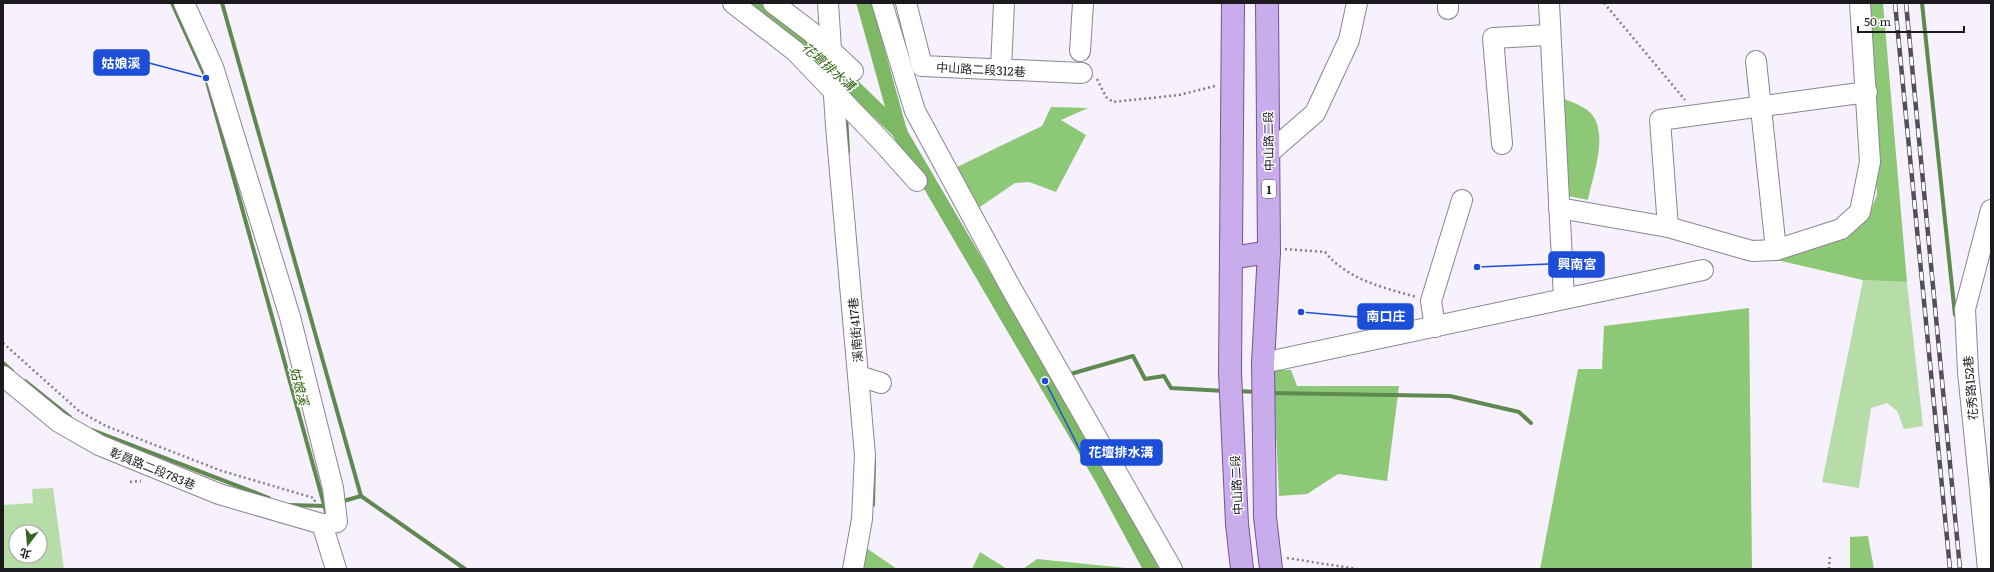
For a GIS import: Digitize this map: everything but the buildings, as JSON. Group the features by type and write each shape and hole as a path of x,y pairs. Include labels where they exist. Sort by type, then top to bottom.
{"main road":[{"path":"1233,3 1231,258 1269,252"},
{"name":"中山路二段","path":"1263,369 1269,252 1267,3"},
{"name":"中山路二段","path":"1231,258 1230,373 1238,524 1242,569"},
{"name":"1","path":"1263,369 1265,517 1270,562"}],"street":[{"path":"184,3 213,67 290,317 333,488 329,523 336,569"},
{"path":"733,3 795,51 917,181"},
{"path":"774,3 810,31 853,71"},
{"name":"溪南街417巷","path":"828,3 836,126 865,456 862,519 853,569"},
{"path":"882,3 915,111 1011,288 1172,569"},
{"name":"中山路二段312巷","path":"906,3 922,66 1082,73"},
{"path":"1001,69 1004,3"},
{"path":"1080,52 1083,3"},
{"path":"1268,153 1315,113 1349,40 1357,3"},
{"path":"1549,3 1549,35 1564,299"},
{"path":"1559,208 1668,227 1752,251 1776,250 1841,230 1860,212 1870,162 1867,92 1860,3"},
{"path":"1502,144 1493,38 1549,35"},
{"path":"1756,61 1776,250"},
{"path":"1668,227 1660,120 1867,92"},
{"path":"1435,327 1431,301 1462,200"},
{"name":"花秀路152巷","path":"1988,569 1968,372 1965,310 1988,236 1991,210"},
{"path":"1263,369 1435,327 1703,270"},
{"name":"彰員路二段783巷","path":"3,376 59,422 99,445 219,494 329,523"},
{"path":"859,376 881,383"}],"path":[{"path":"1604,3 1688,103"},
{"path":"1082,73 1097,78 1106,97 1113,102 1179,95 1233,81"},
{"path":"1269,252 1285,249 1325,252 1334,264 1370,283 1431,301"},
{"path":"3,343 79,411 106,426 222,471 314,498 329,523"},
{"path":"1829,569 1830,554"},
{"path":"1270,562 1357,569"}],"green space":[{"path":"1860,3 1883,3 1907,282 1863,280 1768,258 1863,221 1872,208 1877,194"},
{"path":"1558,97 1584,108 1593,116 1598,126 1599,151 1588,200 1564,195"},
{"path":"1051,107 1088,108 1061,120 1086,135 1056,192 1029,182 1015,183 977,209 957,167 1042,126"},
{"path":"1863,280 1907,282 1923,426 1904,429 1897,411 1887,403 1871,408 1859,488 1822,482"},
{"path":"1749,308 1752,569 1540,569 1578,369 1602,369 1604,326"},
{"path":"1273,370 1291,370 1297,386 1399,386 1387,481 1338,474 1307,494 1279,496"},
{"path":"53,488 64,569 3,569 3,505 33,503 32,489"},
{"path":"1868,536 1874,569 1850,569 1850,537"},
{"path":"865,547 897,569 861,569"},
{"path":"980,552 1007,569 972,569"},
{"path":"1037,559 1136,569 1023,569"}],"waterway":[{"name":"姑娘溪","path":"172,3 206,78 328,519"},
{"path":"222,3 361,496 465,569"},
{"name":"花壇排水溝","path":"754,3 844,78 900,132"},
{"name":"花壇排水溝","path":"864,3 900,133 1102,478 1151,569"},
{"path":"1922,3 1955,315"},
{"name":"花壇排水溝","path":"843,71 845,94"},
{"path":"846,115 848,152"},
{"path":"1067,375 1133,356 1145,379 1164,376 1171,388 1225,391"},
{"path":"3,363 12,371"},
{"path":"1045,381 1056,378"},
{"path":"25,381 70,417"},
{"path":"1237,391 1257,392"},
{"path":"1269,393 1450,396 1519,412 1531,423"},
{"path":"92,430 269,498"},
{"path":"873,505 874,460"},
{"path":"340,502 361,496"},
{"path":"289,505 326,506"}],"railway":[{"path":"1895,3 1950,569"},
{"path":"1906,3 1960,569"}],"place":[{"name":"姑娘溪","path":"206,78"},
{"name":"興南宮","path":"1477,267"},
{"name":"南口庄","path":"1301,312"},
{"name":"花壇排水溝","path":"1045,381"}]}
